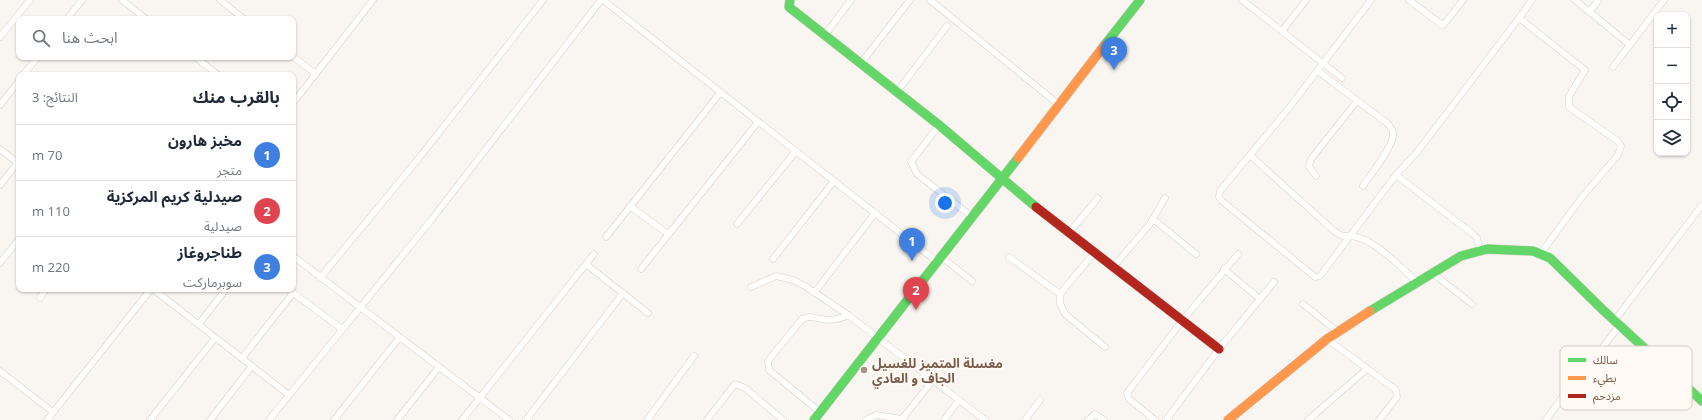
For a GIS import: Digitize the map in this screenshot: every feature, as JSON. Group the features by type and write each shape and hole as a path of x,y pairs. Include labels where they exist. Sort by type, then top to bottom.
{"street":[{"path":"17,16 30,0"},
{"path":"69,16 82,0"},
{"path":"122,0 142,16"},
{"path":"220,0 240,16"},
{"path":"296,99 373,0"},
{"path":"320,278 419,158 543,0"},
{"path":"269,420 482,156 602,0 834,182 938,259 972,280"},
{"path":"790,0 789,7 939,124 1002,179 1094,253 1219,349"},
{"path":"825,35 851,0"},
{"path":"861,63 910,0"},
{"path":"930,0 1058,104"},
{"path":"814,420 1140,0"},
{"path":"1242,0 1342,78"},
{"path":"1282,31 1306,0"},
{"path":"1371,0 1324,64 1251,156 1220,191 1219,197 1222,201 1315,276 1320,276 1396,175 1418,151 1532,0"},
{"path":"1409,0 1442,25 1463,0"},
{"path":"1575,0 1630,45"},
{"path":"1590,12 1598,0"},
{"path":"1613,67 1664,0"},
{"path":"0,37 16,17"},
{"path":"1519,18 1585,70 1584,76 1569,96 1570,107 1621,146 1618,155 1582,197 1541,252"},
{"path":"897,92 947,26"},
{"path":"296,59 316,74"},
{"path":"26,72 36,60"},
{"path":"199,60 214,72"},
{"path":"1318,71 1386,123 1393,132 1393,137 1385,153 1363,186"},
{"path":"0,105 16,85"},
{"path":"606,237 720,93"},
{"path":"1316,176 1309,166 1311,159 1358,101"},
{"path":"640,269 758,122"},
{"path":"939,124 911,162 913,168 917,174 971,216"},
{"path":"0,149 16,160"},
{"path":"737,224 796,151"},
{"path":"1251,156 1334,231 1342,236 1359,236 1368,241 1416,281"},
{"path":"0,185 16,166"},
{"path":"1396,175 1473,234 1477,238 1480,250"},
{"path":"773,259 834,182"},
{"path":"1069,233 1098,198"},
{"path":"1113,267 1153,219 1165,198"},
{"path":"1603,346 1702,205"},
{"path":"631,207 668,234"},
{"path":"815,292 875,213"},
{"path":"1153,219 1196,254"},
{"path":"0,263 16,243"},
{"path":"1228,420 1327,339 1431,272 1461,256 1480,250 1541,252 1550,258 1643,346"},
{"path":"1094,253 1060,294 1060,303 1065,314 1105,347"},
{"path":"462,420 594,254"},
{"path":"1155,420 1129,399 1127,394 1182,320 1238,254"},
{"path":"1009,257 1060,294"},
{"path":"296,258 359,308 509,420"},
{"path":"587,264 648,313"},
{"path":"1224,269 1260,299"},
{"path":"1431,272 1472,304"},
{"path":"751,287 776,276 793,280 815,292 848,315 985,420"},
{"path":"1166,420 1219,349 1274,282"},
{"path":"40,298 44,292"},
{"path":"47,420 150,292"},
{"path":"156,292 289,395"},
{"path":"199,324 224,292"},
{"path":"242,358 289,292"},
{"path":"291,292 342,330"},
{"path":"526,420 623,293"},
{"path":"1303,304 1338,332"},
{"path":"820,412 769,370 768,361 802,319 813,316 822,319 839,319 848,315"},
{"path":"150,420 215,338"},
{"path":"334,420 399,338"},
{"path":"1327,339 1391,386 1397,393 1395,400 1379,420"},
{"path":"647,420 694,356"},
{"path":"210,420 252,366"},
{"path":"397,420 439,367"},
{"path":"1308,420 1367,369"},
{"path":"0,371 53,412"},
{"path":"866,420 876,415 902,419 933,380"},
{"path":"707,420 731,388 738,384 784,420"},
{"path":"1692,392 1702,401"},
{"path":"944,420 959,400"},
{"path":"1025,420 1040,400"},
{"path":"1546,420 1560,400"},
{"path":"1088,420 1095,414 1104,420"}],"traffic: fast":[{"path":"790,0 789,7 939,125 1036,207"},
{"path":"1104,46 1140,0"},
{"path":"814,420 1018,158"},
{"path":"1370,311 1461,256 1487,249 1533,251 1550,258 1642,346"},
{"path":"1692,392 1702,401"}],"traffic: slow":[{"path":"1018,158 1104,46"},
{"path":"1228,420 1327,339 1370,311"}],"traffic: jam":[{"path":"1036,207 1219,349"}],"place":[{"name":"طناجروغاز","path":"1114,70"},
{"name":"مخبز هارون","path":"912,261"},
{"name":"صيدلية كريم المركزية","path":"916,310"},
{"name":"مغسلة المتميز للغسيل الجاف و العادي","path":"864,370"}]}
